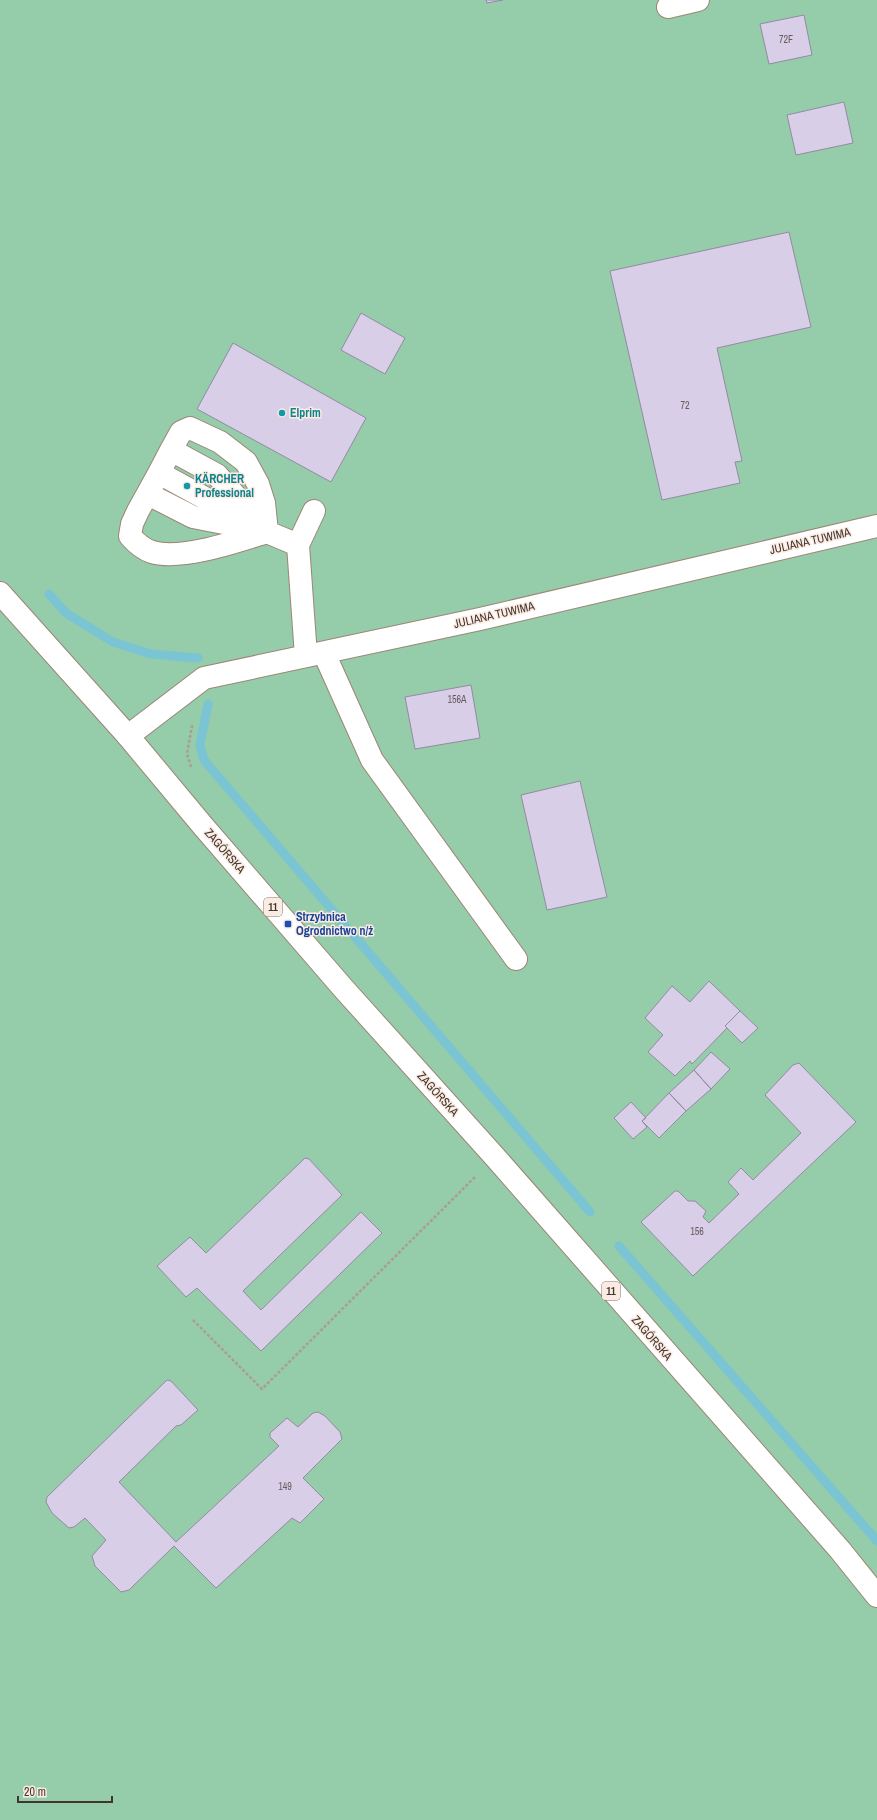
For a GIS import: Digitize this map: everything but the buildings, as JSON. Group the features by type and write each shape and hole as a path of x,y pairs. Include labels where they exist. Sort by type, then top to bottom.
{"main road":[{"path":"668,7 698,0"},
{"path":"190,428 220,442 246,462 258,484 264,504 267,532 230,544 175,554 153,552 137,544 130,536 132,524 181,432 190,428"},
{"path":"171,450 217,476 267,532"},
{"path":"159,473 267,532 298,545"},
{"path":"148,494 192,516 267,532"},
{"path":"314,511 298,545 315,654 372,760 516,959"},
{"name":"JULIANA TUWIMA","path":"128,736 204,678 480,619 877,526"},
{"name":"ZAGÓRSKA","path":"0,593 128,736 203,826 343,988 495,1158 840,1550 877,1596"}],"path":[{"path":"176,700 192,726 187,754 192,773"},
{"path":"193,1320 262,1388 495,1158"}],"green space":[{"path":"0,0 877,0 877,1820 0,1820"}],"waterway":[{"path":"49,594 66,613 113,642 151,654 198,658"},
{"path":"208,704 200,745 204,760 590,1212"},
{"path":"619,1246 877,1541"}],"place":[{"name":"Elprim","path":"282,413"},
{"name":"KÄRCHER Professional","path":"187,486"},
{"name":"Strzybnica Ogrodnictwo n/ż","path":"288,924"}]}
